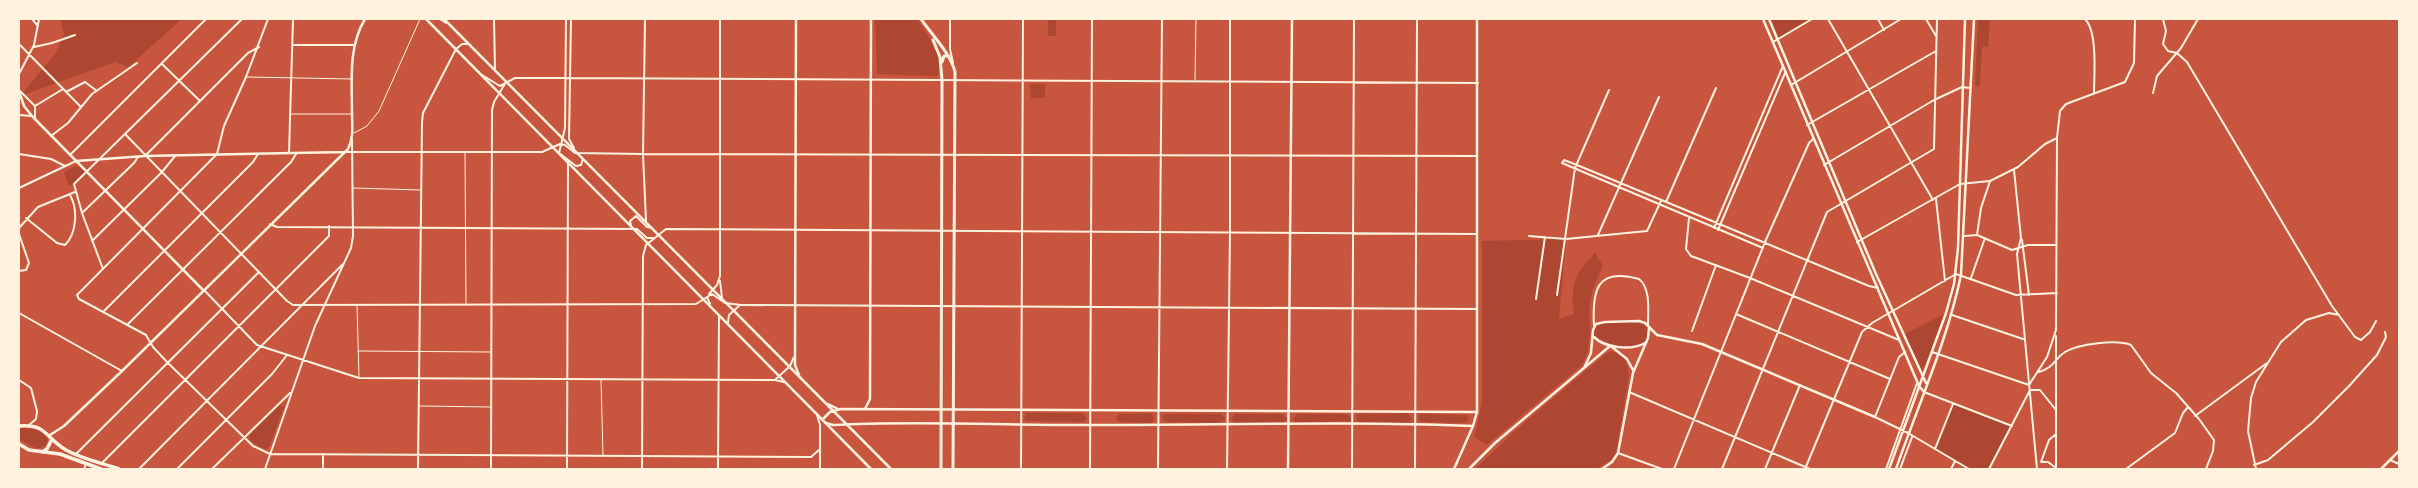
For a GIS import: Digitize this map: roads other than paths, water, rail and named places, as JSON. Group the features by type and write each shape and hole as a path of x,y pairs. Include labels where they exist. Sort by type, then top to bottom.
{"highway":[{"path":"19,426 29,425 41,428 65,450 119,469"},
{"path":"42,452 47,449 51,437"},
{"path":"19,445 27,449 60,454 101,469"}],"main road":[{"path":"922,19 939,52 942,80 941,469"},
{"path":"929,31 953,63 955,80 953,469"},
{"path":"941,67 944,56 949,56"}],"street":[{"path":"32,19 38,26"},
{"path":"19,74 34,47 39,19"},
{"path":"70,155 206,19"},
{"path":"103,269 82,213 74,184 242,19"},
{"path":"268,19 259,46 224,126 217,154 181,192 76,295 79,299 146,335 150,343 185,381 244,439 258,450 270,454 811,457 820,449"},
{"path":"289,153 292,19"},
{"path":"265,469 302,360 324,304 353,242 352,79 354,45 365,19"},
{"path":"426,19 717,311 871,469"},
{"path":"440,19 449,24"},
{"path":"444,19 891,469"},
{"path":"494,19 495,70"},
{"path":"560,155 560,144 565,128 566,19"},
{"path":"571,19 569,139 574,149"},
{"path":"645,19 643,154 646,221"},
{"path":"720,19 719,289 722,299"},
{"path":"796,19 796,231 794,306 795,365 800,377"},
{"path":"864,410 870,399 869,305 872,155 871,19"},
{"path":"950,19 950,48 953,63"},
{"path":"1021,469 1023,19"},
{"path":"1090,469 1090,154 1092,19"},
{"path":"1158,469 1161,308 1163,80 1162,19"},
{"path":"1227,469 1230,232 1230,19"},
{"path":"1288,469 1288,425 1290,410 1292,19"},
{"path":"1352,469 1355,82 1354,19"},
{"path":"1414,469 1417,232 1417,19"},
{"path":"1454,469 1473,426 1477,412 1477,19"},
{"path":"1763,19 1824,165 1920,386 1924,392 2012,426"},
{"path":"1769,19 1828,162 1923,378 1927,383"},
{"path":"1773,42 1812,19"},
{"path":"1828,19 1935,199 1945,281"},
{"path":"1878,19 1884,30"},
{"path":"1790,85 1848,52 1901,19"},
{"path":"1926,19 1937,37"},
{"path":"1722,469 1794,297 1827,212 1934,149 1937,19"},
{"path":"1889,469 1901,429 1920,386 1946,313 1956,274 1965,19"},
{"path":"1896,469 1908,433 1939,354 1952,314 1961,275 1965,236 1974,19"},
{"path":"2085,19 2090,25 2093,35 2094,94"},
{"path":"2056,469 2056,138 2058,116 2066,104 2121,85 2128,78 2134,64 2135,19"},
{"path":"2163,19 2166,31 2163,44 2168,51 2177,53 2187,62 2338,315 2355,336 2361,340 2370,332 2376,321"},
{"path":"2153,93 2157,76 2177,53 2198,19"},
{"path":"34,47 52,43 75,35"},
{"path":"418,469 420,406 420,190 423,113 456,49 464,43 468,44"},
{"path":"19,44 81,107"},
{"path":"291,45 354,45"},
{"path":"145,156 199,100 248,53 259,46"},
{"path":"1807,125 1936,51"},
{"path":"51,136 68,123 97,91 137,63"},
{"path":"162,64 199,100"},
{"path":"1714,228 1782,66"},
{"path":"1718,230 1785,72"},
{"path":"482,75 488,77 498,86 515,78 872,78 942,80 1163,80 1478,83"},
{"path":"491,469 493,305 491,228 492,107 507,81"},
{"path":"66,92 85,82 97,91"},
{"path":"1664,206 1716,88"},
{"path":"1824,165 1934,100 1962,88 1970,88"},
{"path":"35,106 63,89"},
{"path":"1557,295 1575,168 1610,90"},
{"path":"19,91 35,106 36,119"},
{"path":"19,91 24,106 32,116 238,327 262,347 359,378 492,380 774,380 790,386"},
{"path":"1598,236 1659,97"},
{"path":"19,115 32,116"},
{"path":"125,134 290,303 302,305 696,304 704,299 713,290 720,276"},
{"path":"51,437 122,371 345,152 352,138"},
{"path":"1857,242 1960,184 1967,182 1990,181 2014,170 2056,138"},
{"path":"1674,469 1765,242 1806,149 1813,139"},
{"path":"19,188 76,161 100,159 138,156 296,152 542,152 560,144 578,153 643,154 1162,154 1291,157 1477,156"},
{"path":"128,324 291,162 296,152"},
{"path":"19,154 51,159 65,166"},
{"path":"103,312 253,162 258,154"},
{"path":"560,155 578,167 582,163 583,158"},
{"path":"82,213 134,164 138,156"},
{"path":"92,241 162,172 175,156"},
{"path":"1763,248 1689,218 1620,186 1562,163 1564,160 1577,165 1661,201 1808,259 1869,286 1878,288"},
{"path":"567,469 569,304 567,228 568,162"},
{"path":"2014,170 2029,295"},
{"path":"1977,235 1981,208 1990,181"},
{"path":"19,228 26,218 38,207 75,192"},
{"path":"26,218 57,244 65,245 70,237 74,223 75,204 70,194"},
{"path":"1529,236 1566,239 1647,231 1661,201"},
{"path":"631,225 630,221 636,216 647,227 654,230"},
{"path":"1689,218 1687,252 1691,256 1716,264 1900,340"},
{"path":"270,224 277,227 329,226 465,229 635,229 647,238 655,237"},
{"path":"102,463 329,236 329,226"},
{"path":"642,469 643,256 649,243 659,234 670,228 796,231 955,230 1417,232 1477,234"},
{"path":"654,230 655,237"},
{"path":"19,234 29,263 26,270 19,271"},
{"path":"1965,236 1977,235 2012,250 2024,247 2056,245"},
{"path":"1536,299 1545,237"},
{"path":"1971,279 1984,238"},
{"path":"2022,238 2017,248 2024,322 2023,339 2039,462"},
{"path":"139,469 344,263"},
{"path":"1692,331 1716,264"},
{"path":"76,454 259,272"},
{"path":"1805,468 1849,363 1866,327 1888,312 1956,274 2021,296 2057,293"},
{"path":"1585,366 1591,353 1594,336 1594,297 1602,280 1610,277 1639,278 1644,284 1648,306 1648,327 1650,334 1633,373 1618,452 1612,462 1602,469"},
{"path":"708,295 714,294 722,302 728,304 794,306 869,305 1021,308 1477,309"},
{"path":"708,295 710,304"},
{"path":"728,323 728,318 733,310 741,305"},
{"path":"717,311 720,322 718,380 718,469"},
{"path":"2256,469 2248,431 2251,398 2256,382 2282,340 2306,320 2329,313 2338,315"},
{"path":"19,314 122,371"},
{"path":"1736,314 1849,363 1890,379"},
{"path":"1952,314 2023,339"},
{"path":"1594,326 1602,322 1640,321 1645,323 1657,335 1693,342 1722,352 1876,417 1901,429 1912,437 1969,469"},
{"path":"2029,385 2051,349 2056,330"},
{"path":"2254,465 2268,460 2313,422 2360,376 2377,355 2386,337 2385,332"},
{"path":"1594,336 1627,359 1633,373"},
{"path":"1469,469 1484,452 1610,346 1638,346 1646,342"},
{"path":"2037,373 2056,362 2064,352 2081,346 2128,344 2151,373 2173,390 2203,424 2215,443 2206,469"},
{"path":"1876,417 1899,357 1905,352"},
{"path":"1932,352 2029,385"},
{"path":"774,380 790,366 795,353"},
{"path":"177,469 282,363 286,355"},
{"path":"2195,416 2270,361"},
{"path":"1886,469 1916,388 1915,376"},
{"path":"19,380 31,388 37,411 36,419 29,425"},
{"path":"1765,469 1800,385"},
{"path":"2030,390 2040,390 2056,410"},
{"path":"1989,469 2030,390"},
{"path":"212,469 291,392"},
{"path":"1629,392 1810,469"},
{"path":"825,403 841,409"},
{"path":"1935,450 1953,404"},
{"path":"2126,469 2175,433 2182,413 2188,407"},
{"path":"820,469 820,428 822,420 833,411 841,409 1477,412"},
{"path":"816,413 820,428"},
{"path":"826,423 833,425 941,423 1090,425 1415,424 1473,426"},
{"path":"2037,469 2049,440 2056,434"},
{"path":"1900,469 1912,437"},
{"path":"2381,469 2399,450"},
{"path":"1618,452 1662,469"},
{"path":"323,454 323,469"},
{"path":"2390,460 2399,464"},
{"path":"1951,469 1955,461"},
{"path":"2039,462 2048,462 2056,469"},
{"path":"84,469 86,464"}],"lane":[{"path":"352,134 368,126 379,111 407,44 420,19"},
{"path":"1195,81 1196,19"},
{"path":"246,77 290,80 352,79"},
{"path":"290,114 352,114"},
{"path":"465,153 466,304"},
{"path":"353,188 420,190"},
{"path":"357,304 359,378"},
{"path":"358,351 419,350 492,352"},
{"path":"601,380 603,455"},
{"path":"420,406 492,406"}]}
